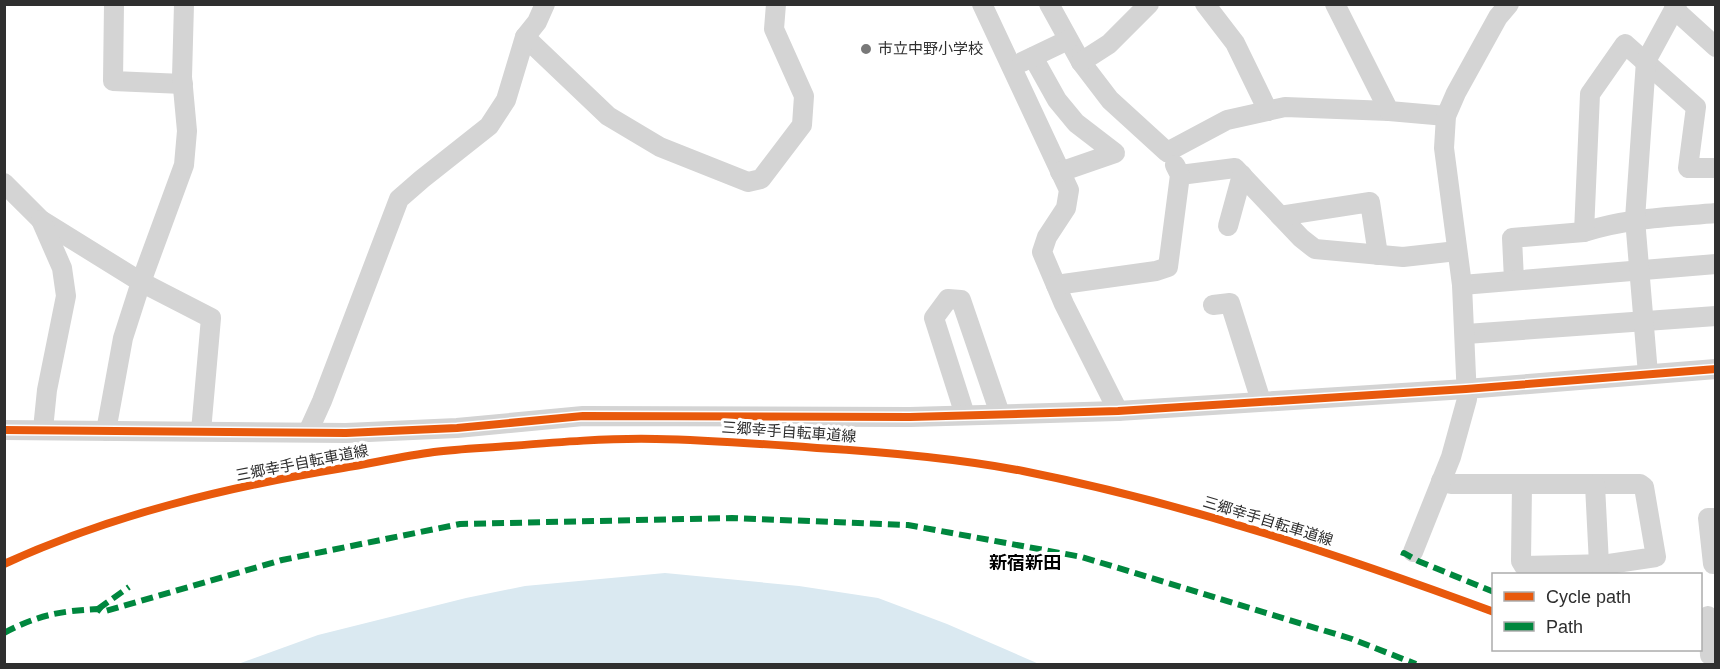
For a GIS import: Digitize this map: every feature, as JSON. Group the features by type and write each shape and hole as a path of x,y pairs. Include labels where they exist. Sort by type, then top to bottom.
{"street":[{"path":"114,4 113,81 183,84"},
{"path":"106,431 123,338 184,165 187,131 183,84 184,4"},
{"path":"308,432 399,199 422,178 489,126 498,115 506,100 525,37 537,22 545,4"},
{"path":"525,37 608,116 660,147 748,182 761,179 802,125 804,96 774,29 776,4"},
{"path":"982,4 1069,190 1066,208 1047,237 1042,252 1118,411"},
{"path":"1049,4 1080,62 1110,100 1167,153 1180,175 1168,267 1156,271 1056,285"},
{"path":"1080,62 1109,44 1149,4"},
{"path":"1205,4 1235,43 1268,111"},
{"path":"1335,4 1389,111"},
{"path":"1413,552 1451,457 1467,399 1466,334 1462,285 1444,148 1446,116 1456,93 1493,27 1509,4"},
{"path":"1648,374 1635,219 1646,61 1675,7 1716,46"},
{"path":"1011,67 1068,40"},
{"path":"1584,232 1590,94 1625,44 1696,107 1689,168 1716,168"},
{"path":"1033,57 1057,100 1076,123 1116,153 1060,172"},
{"path":"1167,153 1227,120 1285,107 1389,111 1446,116"},
{"path":"1180,175 1235,168 1301,238 1315,249 1403,257 1457,251"},
{"path":"1228,226 1242,175"},
{"path":"4,183 41,220 141,282 211,318 201,431"},
{"path":"1280,216 1370,202 1378,255"},
{"path":"1514,280 1512,238 1584,232 1608,224 1635,219 1716,213"},
{"path":"41,220 62,268 66,296 47,390 43,429"},
{"path":"1462,285 1716,264"},
{"path":"965,416 934,318 948,299 961,300 1000,414"},
{"path":"1213,305 1230,303 1260,401"},
{"path":"1466,334 1716,316"},
{"path":"4,430 346,434 583,416 799,418 1118,411 1466,389 1716,369"},
{"path":"1441,481 1451,484 1640,484 1644,487 1656,557 1606,567 1524,566 1521,561 1522,485"},
{"path":"1595,485 1606,567"},
{"path":"1716,518 1708,518 1713,564 1716,564"},
{"path":"1708,616 1710,655 1716,658"}],"shaded area":[{"path":"665,573 799,586 878,598 947,624 1039,664 238,664 318,635 466,598 525,586"}],"marked path":[{"path":"4,633 50,615 98,609 102,612 282,560 460,524 732,518 908,525 1082,557 1352,639 1416,664"},
{"path":"1403,556 1404,553 1492,591"},
{"path":"98,609 129,587"}],"cycle path":[{"name":"三郷幸手自転車道線","path":"4,430 346,433 457,428 583,416 910,417 1118,411 1466,389 1716,369"},
{"name":"三郷幸手自転車道線","path":"4,564 86,531 170,505 256,484 411,455 565,442 676,440 895,454 972,462 1023,471 1143,499 1261,532 1378,570 1492,611"}],"place":[{"name":"市立中野小学校","path":"866,49"}],"district":[{"name":"新宿新田","path":"1025,563"}]}
